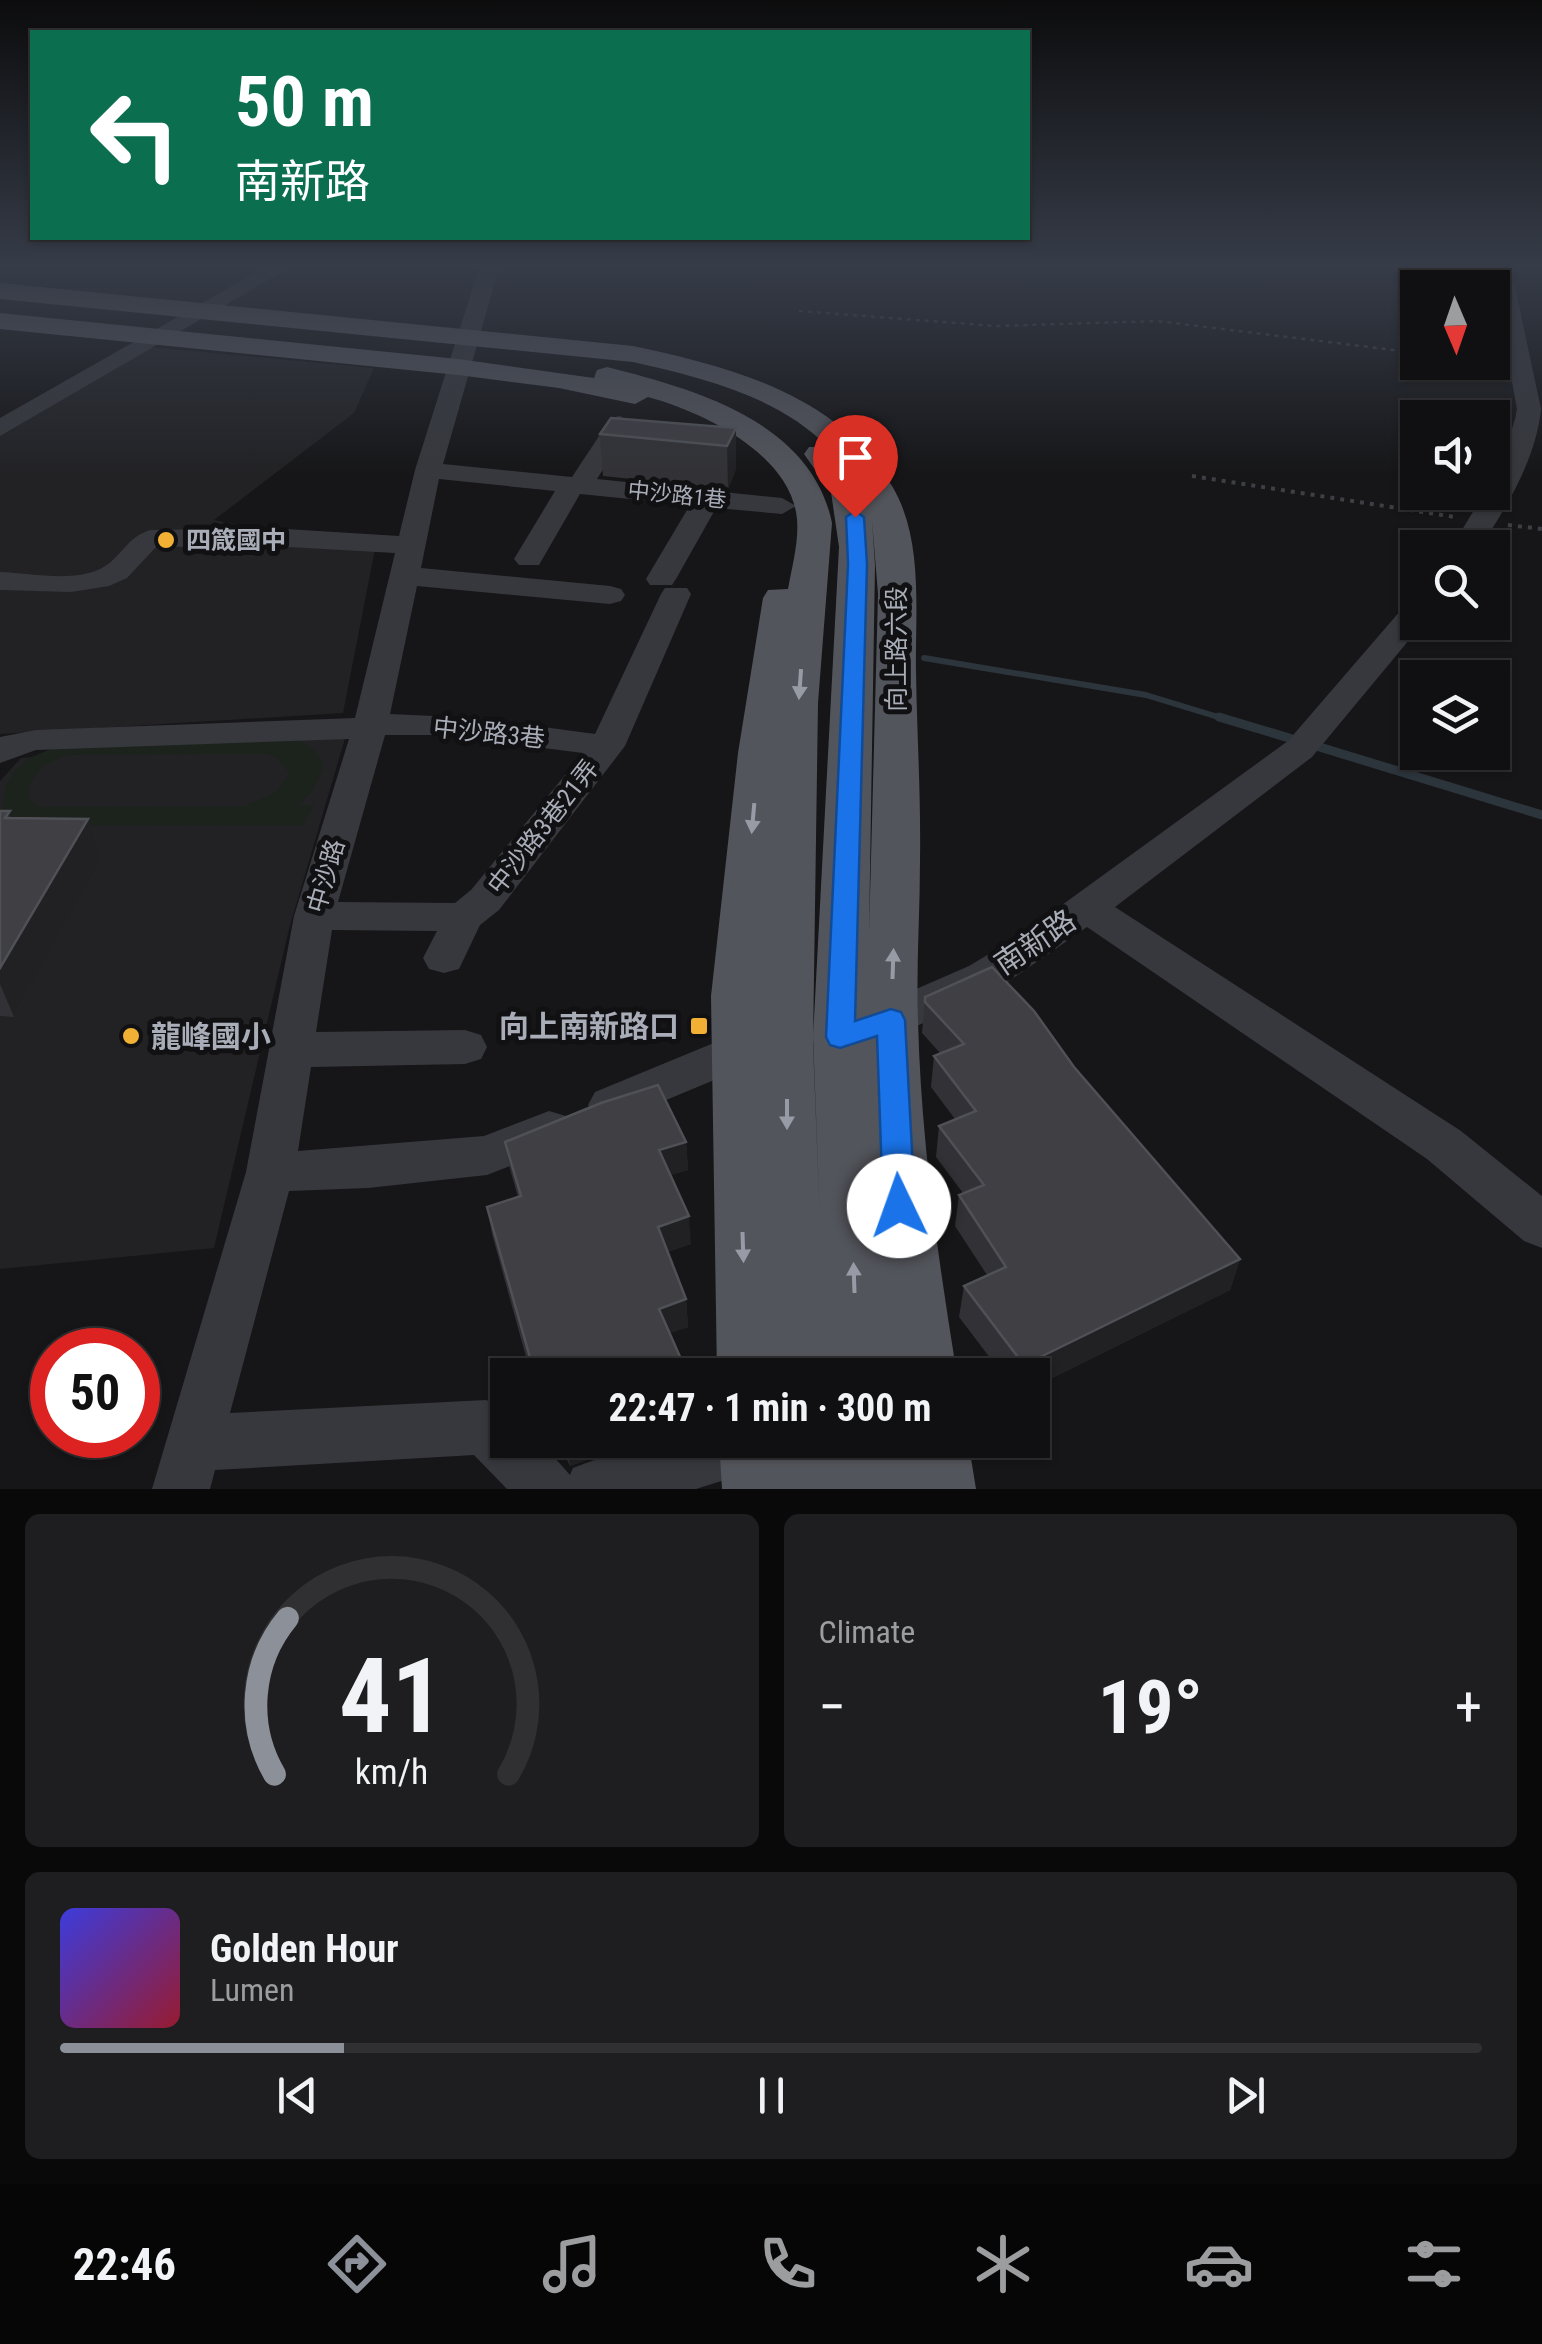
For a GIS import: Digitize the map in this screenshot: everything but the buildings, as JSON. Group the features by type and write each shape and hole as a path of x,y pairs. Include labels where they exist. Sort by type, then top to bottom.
{"main road":[{"name":"向上路六段","path":"325,337 635,366 714,385 767,409 789,424 844,479 855,517 857,564 840,1037 854,1298 863,1358"},
{"name":"向上路六段","path":"325,337 465,352 608,376 710,408 739,423 770,447 811,502 815,523 798,703 786,1044 787,1188 802,1358"},
{"name":"向上路六段","path":"465,352 682,410 733,438 772,482 782,506 788,528 788,558 759,753 737,996 749,1358"},
{"name":"向上路六段","path":"465,352 632,354 688,365 754,388 807,416 855,457 878,490 892,533 896,579 897,854 891,1020 899,1206 921,1358"},
{"path":"775,1458 815,1489"},
{"path":"876,1458 880,1489"},
{"path":"936,1458 940,1489"}],"street":[{"path":"0,428 159,337"},
{"name":"中沙路","path":"188,1466 270,1172 314,916 370,724 428,470 469,337"},
{"path":"1478,530 1529,430 1518,358"},
{"path":"528,558 620,423"},
{"name":"中沙路1巷","path":"428,470 782,506"},
{"name":"中沙路3巷21弄","path":"444,958 464,917 485,900 607,746 708,498"},
{"path":"0,581 99,578 115,573 138,543 151,538 270,537 610,595"},
{"name":"南新路","path":"270,1172 368,1168 487,1156 737,1052 840,1037 891,1020 984,976 1086,906 1306,742 1400,631"},
{"name":"中沙路3巷","path":"0,752 8,746 36,740 352,729 370,724 607,746"},
{"path":"1086,906 1444,1145 1542,1226"},
{"path":"314,916 464,917"},
{"path":"291,1050 465,1047"},
{"path":"188,1466 486,1427 547,1489"},
{"path":"594,1489 745,1458"}],"path":[{"path":"1296,337 1400,350"},
{"path":"1192,476 1542,529"}],"shaded area":[{"name":"四箴國中","path":"149,347 374,368 354,413 214,520 290,536 376,544 343,713 0,734 0,422"},
{"name":"龍峰國小","path":"346,735 289,929 214,1248 0,1269 0,781 21,758"},
{"path":"295,739 313,750 324,768 313,790 298,805 314,806 303,825 0,826 5,787 14,772 27,759 65,743","holes":["267,754 279,760 290,774 276,792 245,806 37,807 28,796 32,780 41,769 68,755"]}],"waterway":[{"path":"924,658 1146,695 1228,720"},
{"path":"1219,717 1299,741"},
{"path":"1313,745 1542,815"}],"place":[{"name":"四箴國中","path":"166,540"},
{"name":"向上南新路口","path":"699,1026"},
{"name":"龍峰國小","path":"131,1036"}],"route":[{"path":"855,517 857,564 840,1037 891,1020 899,1206"}]}
